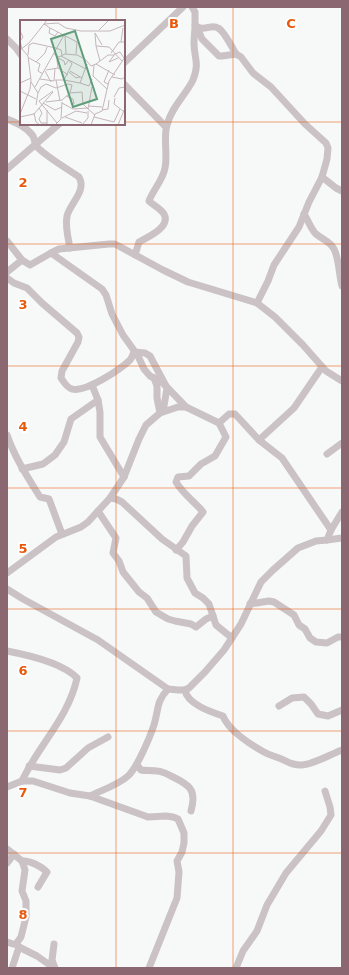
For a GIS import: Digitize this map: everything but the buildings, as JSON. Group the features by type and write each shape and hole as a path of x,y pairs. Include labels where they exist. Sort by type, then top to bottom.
{"street":[{"path":"125,62 183,7"},
{"path":"135,255 139,242 152,236 164,225 165,219 163,213 149,201 165,170 167,153 166,127 174,107 192,81 197,63 194,43 196,26 195,12 192,7"},
{"path":"196,26 204,29 213,26 219,28 236,54 241,57 253,73 271,87 305,124 326,143 328,148 327,159 322,177 298,227 274,265 257,303"},
{"path":"196,26 202,39 219,56 236,54"},
{"path":"7,39 20,54"},
{"path":"125,85 166,127"},
{"path":"7,119 28,130 33,137 35,144 47,155 80,176 82,180 82,186 66,218 70,248"},
{"path":"7,169 58,125"},
{"path":"322,177 342,191"},
{"path":"304,214 317,234 326,240 333,248 336,255 338,273 342,286"},
{"path":"7,241 22,260 30,265 59,249 115,244 188,282 257,303 276,317 322,367 342,381"},
{"path":"50,253 102,289 123,335 138,356 144,369 154,378 162,382 186,407 219,423 226,437 215,456 202,464 189,476 178,477 176,482 179,488 197,504 203,512 176,550"},
{"path":"7,272 22,260"},
{"path":"7,278 14,283 27,288 77,333 79,337 78,342 62,371 61,378 68,388 76,390 92,385 105,378 131,359 134,352"},
{"path":"7,573 56,537 81,527 110,498 124,477 146,425 160,413 164,406 167,388 150,356 145,353 134,352"},
{"path":"259,440 294,408 322,367"},
{"path":"154,378 157,386 157,398 160,413"},
{"path":"92,385 98,400 100,412 100,437 124,477"},
{"path":"22,469 43,464 55,455 64,442 71,419 98,400"},
{"path":"160,413 178,407 186,407"},
{"path":"219,423 229,414 235,414 259,440 282,458 331,530"},
{"path":"7,434 10,445 22,469 40,497 49,499 62,534"},
{"path":"327,454 342,443"},
{"path":"110,498 122,502 162,539 186,556 187,578 195,593 209,604 216,625 232,638"},
{"path":"98,511 116,538 113,553 123,572 139,592 147,598 156,612 175,622 191,624 196,627 206,619 213,616"},
{"path":"327,540 342,512"},
{"path":"7,589 98,640 168,688 185,690 205,672 224,650 240,624 261,582 298,548 316,540 342,538"},
{"path":"250,604 268,601 274,602 294,615 299,625 305,629 310,638 316,642 327,643 338,637 342,637"},
{"path":"7,651 30,655 47,661 73,673 77,678 76,687 64,712 29,766 22,781"},
{"path":"90,796 123,780 137,765 154,725 159,702 168,688"},
{"path":"185,690 185,694 189,698 207,710 223,716 225,722 231,729 252,744 265,753 292,765 308,764 342,750"},
{"path":"279,706 292,698 304,696 318,714 328,716 342,710"},
{"path":"29,766 60,770 66,768 88,748 108,737"},
{"path":"137,765 141,770 158,771 164,773 182,781 188,786 194,796 191,811"},
{"path":"7,787 22,781 33,781 70,793 90,796 148,817 173,817 178,819 182,830 184,843 178,861 179,872 177,898 149,968"},
{"path":"236,968 243,951 257,931 267,905 286,873 321,831 331,815 325,791"},
{"path":"7,849 22,861 25,870 22,890 26,901 26,917 21,937 17,945 12,968"},
{"path":"7,863 14,854"},
{"path":"22,861 29,862 47,872 38,887"},
{"path":"7,942 17,945 37,956 54,968"},
{"path":"54,944 52,960 54,968"}]}
